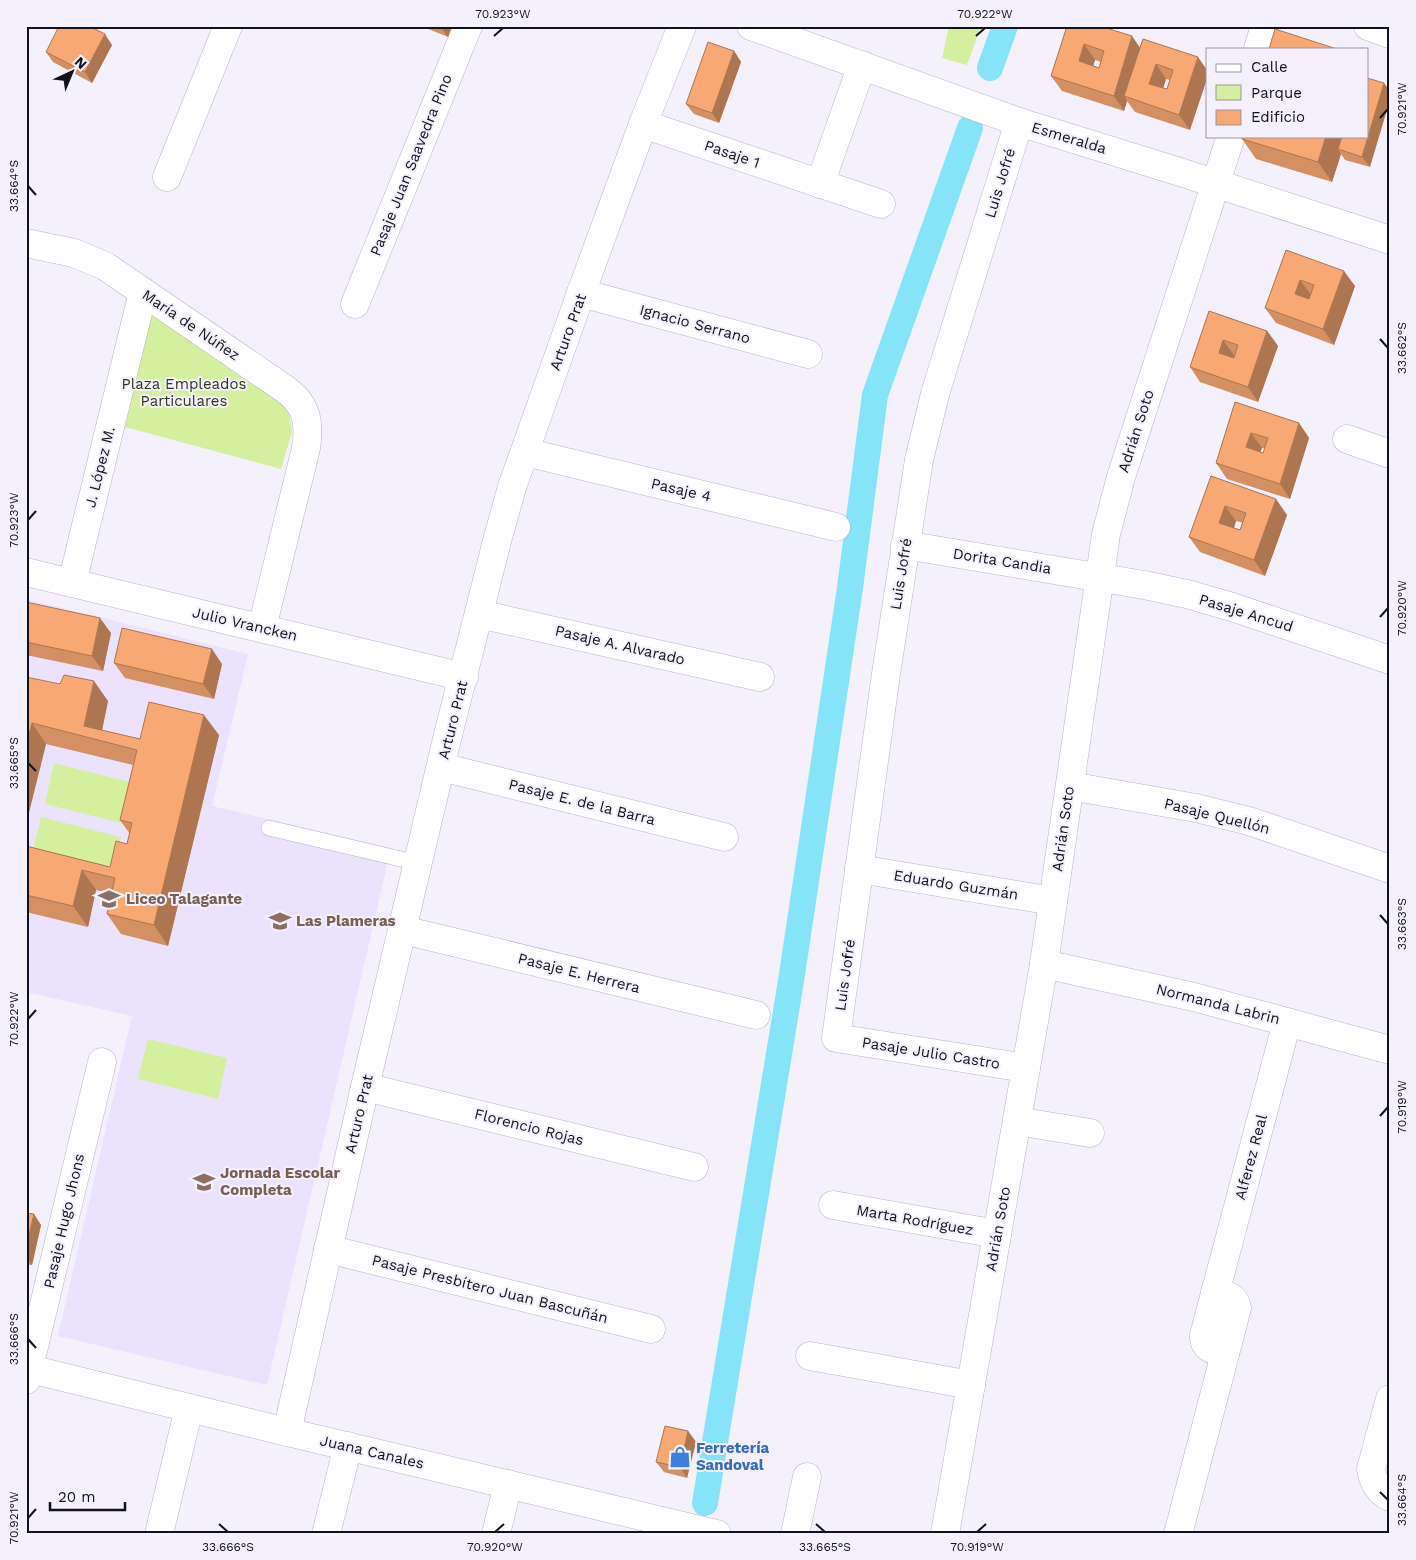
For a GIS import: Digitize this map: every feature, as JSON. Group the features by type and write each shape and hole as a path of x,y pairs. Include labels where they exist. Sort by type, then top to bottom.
{"street":[{"path":"168,177 228,26"},
{"name":"Pasaje Juan Saavedra Pino","path":"354,304 468,26"},
{"name":"Arturo Prat","path":"287,1432 365,1087 441,768 506,509 643,124 682,26"},
{"name":"Esmeralda","path":"751,26 1019,122 1216,183 1390,240"},
{"path":"1258,48 1265,26"},
{"path":"1368,26 1390,34"},
{"path":"820,184 862,65"},
{"name":"Luis Jofré","path":"836,1038 905,545 919,460 935,394 1019,122"},
{"name":"Pasaje 1","path":"643,124 881,204"},
{"name":"Adrián Soto","path":"945,1534 1044,964 1106,534 1121,477 1230,138"},
{"name":"María de Núñez","path":"26,243 74,254 105,266 284,389 292,395 304,410 308,421 306,448 262,628"},
{"name":"J. López M.","path":"72,583 143,292"},
{"name":"Ignacio Serrano","path":"582,294 808,354"},
{"path":"1347,439 1390,454"},
{"name":"Pasaje 4","path":"525,452 836,526"},
{"name":"Dorita Candia","path":"905,545 1100,577"},
{"name":"Julio Vrancken","path":"26,572 464,676"},
{"name":"Pasaje Ancud","path":"1100,577 1152,586 1232,606 1390,660"},
{"name":"Pasaje A. Alvarado","path":"479,614 760,677"},
{"name":"Pasaje E. de la Barra","path":"441,768 724,837"},
{"name":"Pasaje Quellón","path":"1070,786 1196,808 1249,820 1390,869"},
{"name":"Eduardo Guzmán","path":"859,869 1053,900"},
{"name":"Pasaje E. Herrera","path":"403,930 756,1015"},
{"name":"Normanda Labrin","path":"1044,964 1194,997 1390,1050"},
{"name":"Alferez Real","path":"1178,1534 1237,1308 1231,1298 1215,1293 1287,1022"},
{"name":"Pasaje Julio Castro","path":"836,1038 1026,1068"},
{"name":"Pasaje Hugo Jhons","path":"27,1372 102,1062"},
{"name":"Florencio Rojas","path":"365,1087 694,1167"},
{"path":"1017,1121 1090,1132"},
{"name":"Marta Rodríguez","path":"833,1205 997,1234"},
{"name":"Pasaje Presbítero Juan Bascuñán","path":"328,1250 652,1329"},
{"path":"810,1356 971,1385"},
{"name":"Juana Canales","path":"27,1372 189,1408 717,1534"},
{"path":"1390,1399 1371,1469 1372,1479 1377,1487 1382,1493 1390,1497"},
{"path":"159,1534 189,1408"},
{"path":"326,1534 348,1446"},
{"path":"794,1534 807,1477"},
{"path":"496,1534 508,1484"}],"lane":[{"path":"268,828 418,864"}],"shaded area":[{"path":"26,599 248,654 212,806 391,848 267,1385 58,1336 132,1016 26,992"}],"green space":[{"path":"949,26 981,26 967,65 942,58"},
{"name":"Plaza Empleados Particulares","path":"153,307 289,409 292,432 281,469 125,427"},
{"path":"54,763 134,783 125,824 45,804"},
{"path":"41,817 121,837 111,878 31,858"},
{"path":"148,1039 227,1058 218,1099 138,1079"}],"building":[{"path":"59,26 89,26 105,34 85,72 46,52"},
{"path":"1067,26 1100,26 1132,36 1114,96 1051,76","holes":["1084,44 1104,51 1099,68 1079,61"]},
{"path":"1275,29 1334,48 1269,48"},
{"path":"1143,39 1198,57 1179,115 1124,96","holes":["1156,64 1173,70 1167,89 1149,84"]},
{"path":"708,42 734,51 712,113 686,104"},
{"path":"1368,78 1384,83 1368,137"},
{"path":"1242,138 1325,138 1318,162"},
{"path":"1341,138 1368,138 1362,157 1338,149"},
{"path":"1286,250 1344,271 1323,329 1265,308","holes":["1300,280 1314,285 1309,299 1295,294"]},
{"path":"1209,311 1267,331 1248,387 1190,367","holes":["1223,340 1238,345 1234,358 1219,353"]},
{"path":"1235,402 1299,423 1280,484 1216,463","holes":["1251,433 1268,438 1263,453 1246,447"]},
{"path":"1211,476 1276,499 1254,560 1189,537","holes":["1225,506 1246,513 1240,530 1219,523"]},
{"path":"26,602 100,618 92,656 26,642"},
{"path":"122,628 212,649 203,684 114,663"},
{"path":"64,675 94,681 84,726 140,739 149,702 204,715 154,925 107,914 115,878 82,870 73,906 26,895 26,846 110,867 116,841 127,844 132,823 120,820 137,750 32,723 26,746 26,677 60,684"},
{"path":"26,1213 34,1214 26,1248"},
{"path":"665,1426 688,1431 680,1467 656,1462"}],"waterway":[{"path":"990,68 1005,26"},
{"path":"705,1503 791,981 850,588 875,395 970,128"}],"place":[{"name":"Liceo Talagante","path":"109,899"},
{"name":"Las Plameras","path":"280,921"},
{"name":"Jornada Escolar Completa","path":"204,1182"},
{"name":"Ferretería Sandoval","path":"680,1457"}]}
